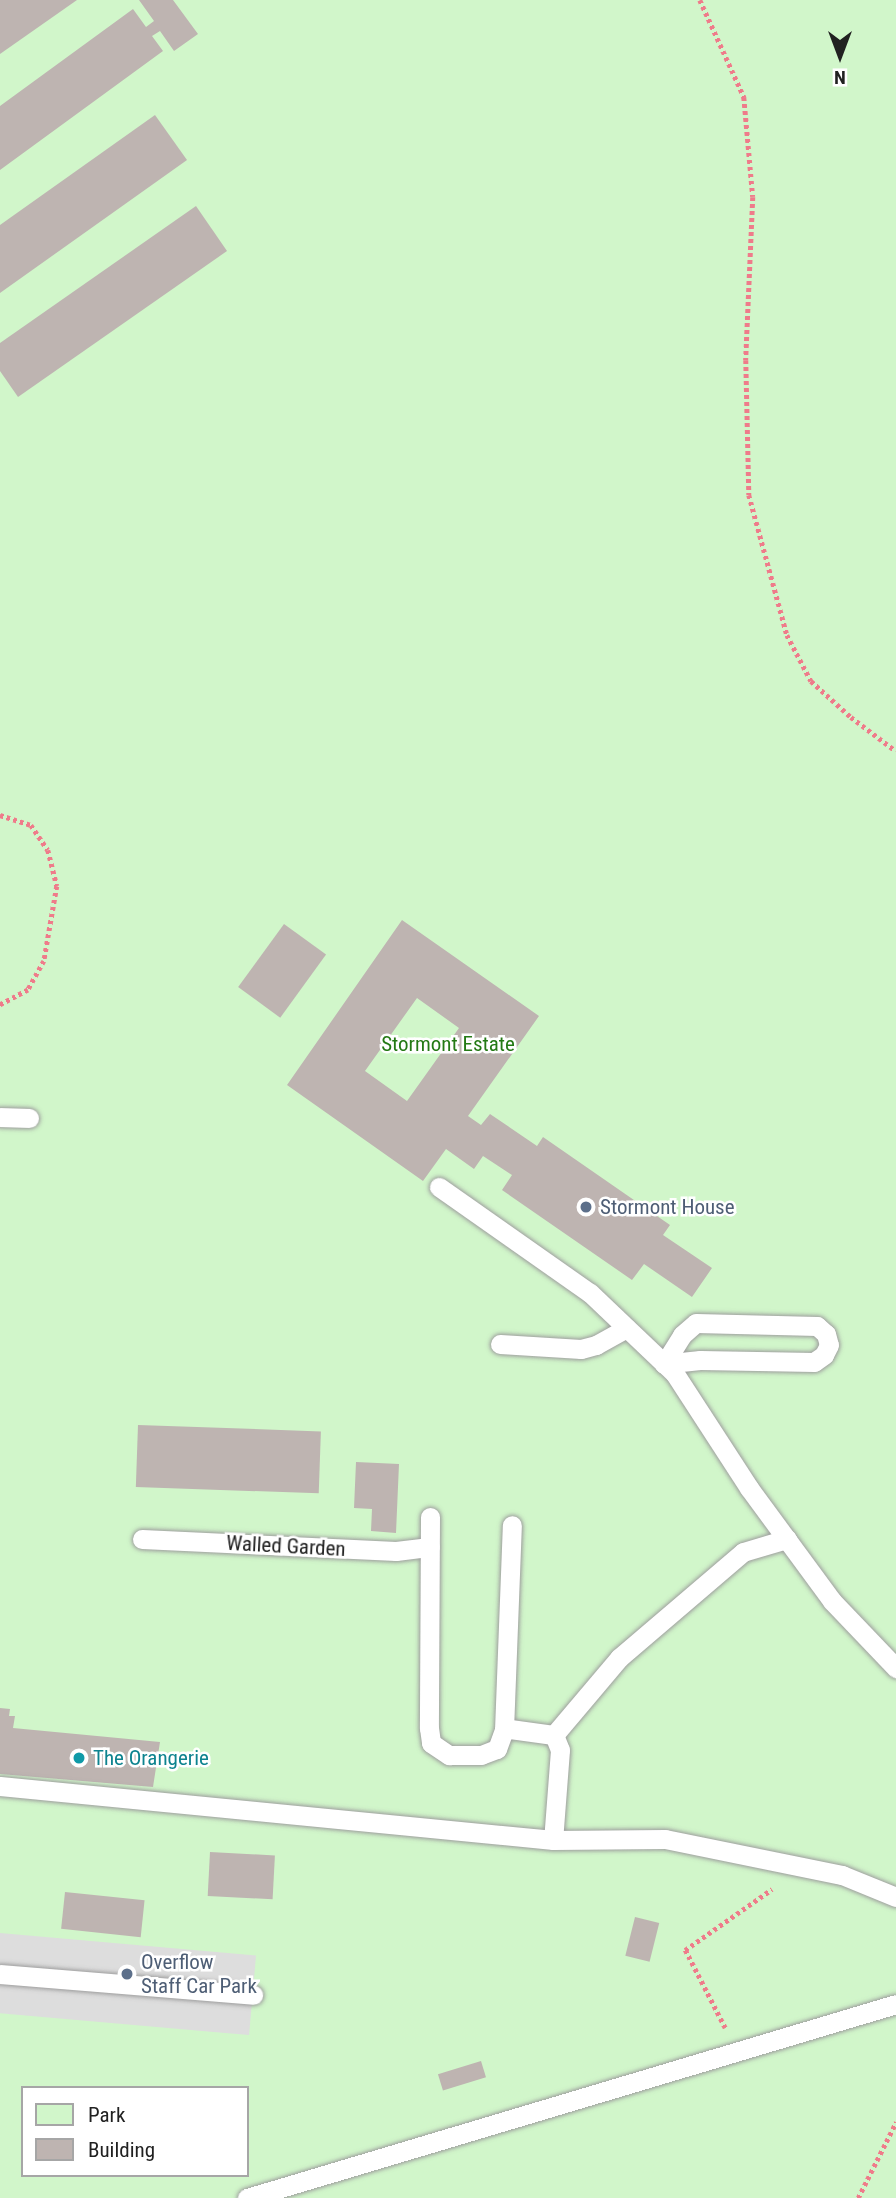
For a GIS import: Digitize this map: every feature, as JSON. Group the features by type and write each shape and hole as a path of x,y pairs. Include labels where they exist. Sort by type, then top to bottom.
{"lane":[{"path":"0,1117 29,1118"},
{"path":"439,1187 590,1293 675,1374 749,1488 832,1601 896,1668"},
{"path":"696,1323 817,1326 826,1334 829,1345 824,1355 814,1362 700,1360 664,1364 682,1335 696,1323"},
{"path":"500,1344 581,1349 596,1345 627,1328"},
{"path":"430,1517 429,1728 431,1743 449,1755 481,1755 497,1748 504,1730 512,1525"},
{"name":"Walled Garden","path":"142,1539 396,1551 430,1547"},
{"path":"554,1735 619,1658 743,1552 787,1539"},
{"path":"504,1730 548,1731 554,1735 560,1750 553,1840"},
{"path":"0,1786 553,1840 665,1839 842,1875 896,1897"},
{"path":"0,1974 253,1994"},
{"path":"247,2198 279,2193 896,2004"}],"path":[{"path":"700,0 744,97 746,110 753,197 746,360 749,495 788,635 811,681 851,717 896,751"},
{"path":"0,815 31,825 48,850 57,886 44,961 28,990 0,1005"},
{"path":"727,2032 685,1950 805,1866"},
{"path":"858,2198 896,2122"}],"green space":[{"name":"Stormont Estate","path":"0,0 896,0 896,2198 0,2198"}],"shaded area":[{"name":"Overflow Staff Car Park","path":"0,1933 256,1955 249,2035 0,2013"}],"building":[{"path":"0,0 77,0 0,54"},
{"path":"139,0 173,0 198,34 174,51 160,31 152,36 163,51 0,170 0,106 133,9 146,27 154,21"},
{"path":"155,115 187,160 0,293 0,225"},
{"path":"196,206 227,251 18,397 0,371 0,343"},
{"path":"402,920 539,1016 468,1116 481,1125 490,1114 537,1146 543,1137 670,1225 663,1235 712,1268 692,1297 644,1264 632,1280 502,1190 512,1175 483,1156 474,1169 446,1149 423,1181 287,1085","holes":["417,998 459,1028 407,1101 365,1071"]},
{"path":"284,924 326,955 280,1018 238,987"},
{"path":"138,1425 321,1431 319,1493 136,1487"},
{"path":"356,1462 399,1464 396,1533 371,1531 372,1509 354,1508"},
{"name":"The Orangerie","path":"0,1708 10,1709 9,1716 15,1716 13,1728 160,1742 153,1787 0,1774"},
{"path":"210,1852 275,1855 273,1899 208,1896"},
{"path":"65,1892 145,1900 141,1937 61,1929"},
{"path":"635,1917 659,1923 650,1962 625,1956"},
{"path":"481,2061 486,2077 443,2090 438,2074"}],"place":[{"name":"Stormont House","path":"586,1207"},
{"name":"The Orangerie","path":"79,1758"},
{"name":"Overflow Staff Car Park","path":"127,1974"}]}
